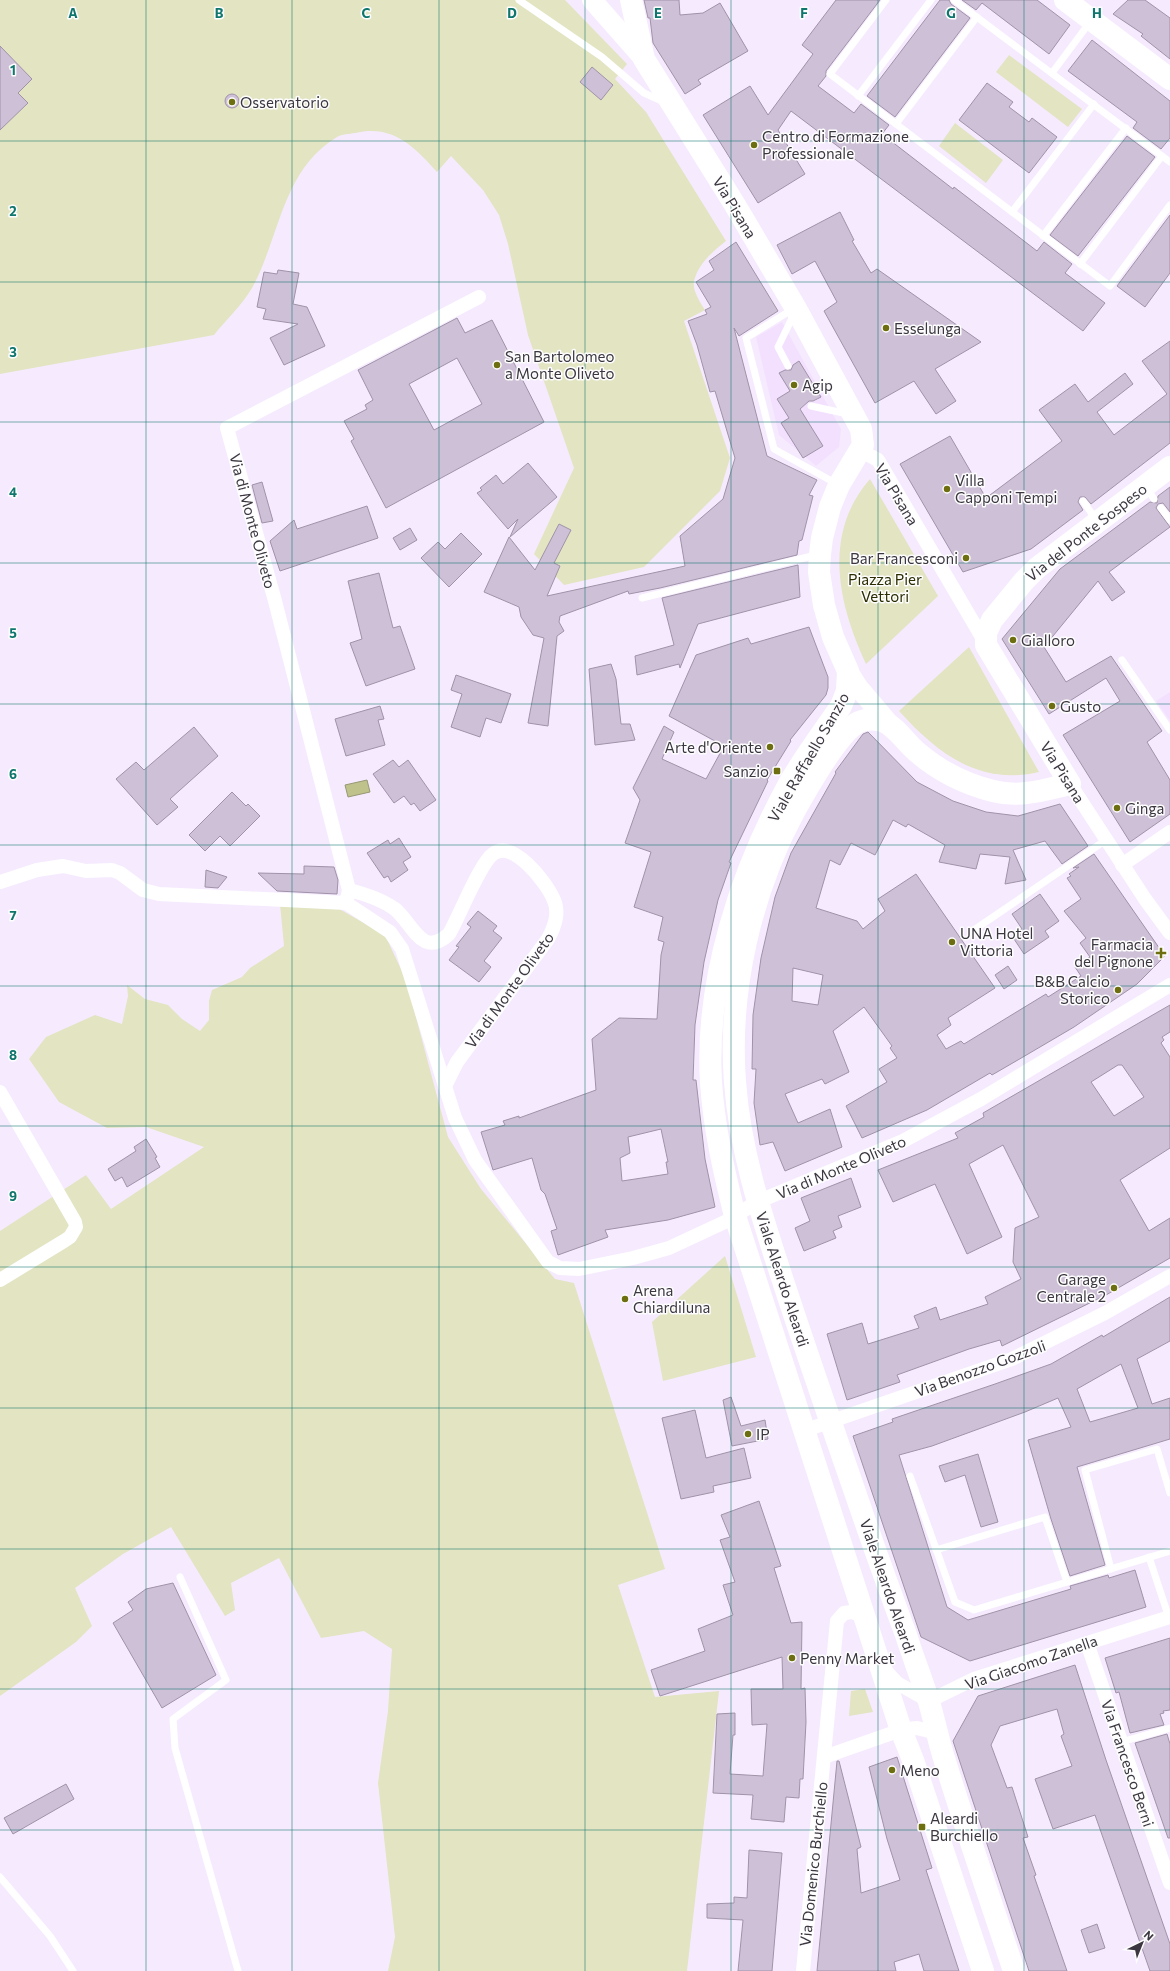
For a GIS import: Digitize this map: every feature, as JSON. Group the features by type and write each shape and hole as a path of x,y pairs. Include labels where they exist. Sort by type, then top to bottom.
{"main road":[{"path":"631,0 644,59"},
{"path":"1066,0 1170,79"},
{"name":"Via Pisana","path":"644,59 796,309 854,416 863,438 861,451"},
{"path":"848,671 833,637 824,605 820,572 820,554 825,524 839,485 861,451"},
{"name":"Via del Ponte Sospeso","path":"986,645 986,633 992,620 1024,581 1045,562 1097,521 1149,492 1170,466"},
{"name":"Via Pisana","path":"986,645 1070,784"},
{"name":"Viale Raffaello Sanzio","path":"735,1216 723,1170 717,1137 711,1082 712,1030 721,966 735,909 762,838 792,780 845,699 848,687 848,671"},
{"name":"Viale Raffaello Sanzio","path":"757,1202 739,1124 733,1043 742,966 755,907 766,872 782,835 801,799 834,748 852,727 864,720 878,720 891,726"},
{"path":"891,726 914,750 929,762 951,776 992,791 1020,795 1070,784"},
{"name":"Viale Aleardo Aleardi","path":"757,1202 830,1421 929,1701 937,1733 1014,1971"},
{"name":"Viale Aleardo Aleardi","path":"735,1216 803,1431 901,1730 913,1760 984,1971"}],"street":[{"name":"Via Pisana","path":"592,0 644,59"},
{"name":"Via di Monte Oliveto","path":"479,297 227,428 275,601 347,896 390,932 402,949 455,1118 475,1160 548,1262 560,1268 579,1269 633,1258 669,1248 735,1216 757,1202 903,1141 982,1099 1170,985"},
{"name":"Via Pisana","path":"861,451 878,460 986,645"},
{"path":"848,671 860,690 891,726"},
{"name":"Via Pisana","path":"1070,784 1122,865 1170,933"},
{"path":"1122,865 1170,832"},
{"name":"Via di Monte Oliveto","path":"0,882 37,870 63,866 86,871 112,870 120,873 143,890 159,894 371,896 395,910 414,933 424,941 431,943 439,942 450,934 486,860 497,852 509,852 522,858 542,881 554,898 557,915 555,926 548,939 457,1062 445,1086"},
{"path":"0,1092 75,1222 76,1231 64,1241 0,1280"},
{"name":"Via Benozzo Gozzoli","path":"803,1431 1012,1359 1105,1313 1170,1276"},
{"name":"Via Domenico Burchiello","path":"803,1971 837,1621 841,1614 848,1612 865,1617"},
{"name":"Via Giacomo Zanella","path":"929,1701 974,1679 1169,1617"},
{"name":"Via Francesco Berni","path":"1087,1643 1170,1884"},
{"path":"880,1665 897,1683 929,1701"},
{"path":"824,1757 901,1730 916,1728 937,1733"}],"lane":[{"path":"519,0 602,57 645,94 672,104"},
{"path":"886,0 830,74 1110,286 1170,204"},
{"path":"858,96 931,0"},
{"path":"954,0 1170,162"},
{"path":"896,124 977,17"},
{"path":"1052,73 1092,20"},
{"path":"1012,212 1094,104"},
{"path":"1043,236 1126,128"},
{"path":"1080,264 1162,156"},
{"path":"788,366 778,347 796,309"},
{"path":"796,309 746,338 774,449 839,485"},
{"path":"811,406 854,416"},
{"path":"1083,502 1097,521"},
{"path":"1161,508 1170,520"},
{"path":"642,598 820,554"},
{"path":"1122,660 1170,730"},
{"path":"971,932 1106,840"},
{"path":"1111,1569 1085,1470 1157,1449 1170,1493"},
{"path":"910,1476 955,1602 974,1610 1170,1551"},
{"path":"936,1550 1045,1517 1067,1582"},
{"path":"1149,1557 1169,1617"},
{"path":"180,1577 226,1680 172,1719 175,1748 238,1971"},
{"path":"1121,1742 1170,1728"},
{"path":"0,1877 50,1936 73,1971"}],"shaded area":[{"path":"782,322 841,429 839,447 816,466 779,435 756,337"},
{"path":"1170,692 1170,721 1156,701"},
{"path":"367,780 370,792 348,797 345,785"}],"green space":[{"path":"0,0 565,0 627,64 615,79 646,112 726,241 702,264 694,281 695,292 705,310 684,321 730,458 720,491 644,567 564,585 534,554 574,468 528,335 508,244 499,215 483,190 451,156 437,172 411,146 401,139 380,132 368,131 339,136 319,151 304,167 284,206 269,248 252,288 239,306 214,335 0,374"},
{"path":"1009,55 1082,109 1068,127 996,72"},
{"path":"955,123 1003,160 986,183 939,146"},
{"name":"Piazza Pier Vettori","path":"870,479 938,596 866,664 848,618 842,594 840,546 845,523 855,500"},
{"path":"969,647 1039,772 1017,775 997,774 978,770 944,752 928,740 899,711"},
{"path":"280,904 334,906 385,935 406,980 448,1137 481,1189 555,1279 574,1283 665,1569 618,1585 655,1697 719,1691 687,1971 388,1971 395,1937 378,1783 388,1711 392,1649 364,1631 321,1638 279,1558 231,1583 235,1610 225,1616 171,1527 123,1554 75,1588 92,1626 76,1642 0,1696 0,1231 86,1175 111,1209 204,1147 146,1127 107,1128 59,1102 29,1059 46,1037 95,1015 122,1024 128,996 127,985 145,999 168,1005 182,1019 200,1031 209,1020 209,1001 212,990 242,977 250,968 284,946"},
{"path":"725,1256 756,1357 663,1381 652,1322"},
{"path":"865,1689 873,1712 849,1716 851,1691"}],"building":[{"path":"644,0 679,0 680,15 703,13 720,3 748,51 698,80 701,84 685,94 653,43 650,18 648,18"},
{"path":"836,0 880,0 826,71 826,76 818,86 854,113 861,104 889,125 882,134 953,189 954,187 1037,251 1044,242 1072,264 1065,273 1105,303 1083,331 791,111 778,130 805,174 758,203 703,115 750,86 768,115 813,54 802,45"},
{"path":"940,0 949,0 951,4 970,18 895,117 867,96"},
{"path":"962,0 1037,0 1070,25 1049,54 982,3 976,10"},
{"path":"1128,0 1145,0 1170,18 1170,59 1141,36 1143,34 1113,14"},
{"path":"1092,40 1170,101 1170,138 1161,149 1133,128 1137,122 1068,71"},
{"path":"0,46 32,79 18,93 28,103 0,130"},
{"path":"592,67 613,85 601,100 580,82"},
{"path":"987,83 1013,102 1009,107 1029,122 1032,118 1057,137 1029,173 959,120"},
{"name":"Osservatorio","path":"229,94 235,94 239,98 239,104 235,108 229,108 225,104 225,98"},
{"path":"1127,136 1155,157 1078,256 1050,235"},
{"path":"840,212 854,240 852,241 871,273 877,269 981,342 935,369 956,401 936,414 914,381 875,403 824,311 837,302 815,261 792,274 777,245"},
{"path":"1170,215 1170,273 1145,307 1117,286"},
{"path":"736,242 778,311 739,336 734,328 767,456 817,480 809,495 813,496 802,540 799,541 797,555 660,588 629,594 628,591 560,616 559,622 564,631 557,636 548,726 528,723 544,638 533,635 521,617 519,607 484,592 509,537 535,570 559,524 571,530 554,563 560,566 547,596 685,566 680,536 723,499 735,458 715,391 710,392 697,345 688,321 707,314 705,310 711,307 696,282 714,270 709,261"},
{"path":"278,270 299,273 293,304 307,307 325,346 284,365 270,338 298,324 263,319 266,309 257,307 264,272 277,274"},
{"path":"457,318 465,333 492,320 544,422 386,508 351,441 354,439 344,421 367,409 365,405 373,400 358,370","holes":["457,358 482,404 434,430 409,384"]},
{"path":"1170,341 1170,443 1091,504 1085,497 1080,497 1078,502 1083,510 1031,549 963,572 900,464 950,436 986,498 1062,441 1039,410 1075,384 1088,402 1125,373 1133,384 1097,412 1114,435 1167,394 1142,361"},
{"path":"799,361 821,397 813,401 809,401 800,409 823,446 803,458 781,423 789,418 777,399 790,391 779,373 785,370 791,370 793,365"},
{"path":"528,463 557,497 510,537 518,519 508,529 477,493 482,490 480,488 496,475 503,484"},
{"path":"262,482 273,521 262,523 252,485"},
{"path":"1170,487 1170,512 1163,503 1158,504 1156,508 1170,527 1109,572 1125,592 1112,601 1098,581 1044,647 1066,682 1111,656 1162,731 1147,742 1170,780 1170,814 1130,842 1063,735 1120,701 1106,678 1049,714 1002,639 1060,569 1150,502 1157,503 1158,496"},
{"path":"367,506 378,538 280,571 270,541 294,520 297,529"},
{"path":"410,528 417,540 400,550 393,538"},
{"path":"461,533 482,554 449,587 421,558 438,542 445,549"},
{"path":"798,565 800,597 698,624 680,668 679,664 637,675 635,656 674,645 662,598"},
{"path":"379,573 393,628 400,626 415,669 366,686 350,643 362,639 348,581"},
{"path":"809,627 828,677 828,688 826,695 790,740 791,741 767,780 768,781 729,862 731,863 718,900 704,962 695,1025 693,1080 696,1080 705,1159 715,1207 668,1220 605,1230 608,1237 558,1255 551,1231 557,1229 545,1194 541,1190 532,1158 493,1170 481,1132 505,1125 503,1121 519,1116 519,1118 596,1090 592,1039 619,1018 657,1019 661,955 664,942 658,940 663,917 634,907 651,852 625,843 640,800 633,788 664,726 674,732 662,759 706,779 724,746 669,716 696,655 748,638 751,644","holes":["661,1129 668,1162 666,1162 668,1174 622,1181 620,1158 630,1153 628,1137"]},
{"path":"611,664 616,679 621,724 630,724 635,740 595,745 589,669"},
{"path":"456,675 511,694 501,723 486,718 480,737 451,727 462,694 451,690"},
{"path":"380,706 384,719 378,720 385,745 346,756 335,719"},
{"path":"194,727 218,756 170,799 178,807 157,825 116,779 136,762 144,770"},
{"path":"868,732 917,782 953,801 986,812 1018,816 1060,804 1088,846 1062,864 1045,841 1013,850 1026,880 1005,884 1010,857 980,854 976,869 939,862 945,845 908,824 906,827 893,820 875,855 851,843 840,865 830,860 816,908 857,921 863,929 885,911 878,899 916,874 995,988 948,1018 951,1025 937,1035 946,1049 961,1041 964,1044 1046,994 1048,997 1081,976 1075,967 1090,957 1080,943 1086,938 1064,911 1081,899 1067,878 1071,876 1069,874 1079,867 1073,868 1094,854 1164,957 1137,984 1074,1027 992,1075 990,1073 927,1110 862,1138 846,1106 887,1082 879,1069 897,1058 890,1048 892,1046 864,1007 833,1031 849,1072 825,1084 822,1079 785,1094 798,1123 830,1109 842,1147 785,1171 773,1142 760,1145 754,1103 756,1069 752,1069 753,1015 761,958 775,897 791,853 836,773 835,772 863,734","holes":["793,968 823,975 818,1005 792,1001"]},
{"path":"393,760 399,767 408,760 436,800 420,811 414,803 411,805 404,796 394,803 373,774"},
{"path":"232,792 246,806 248,804 260,816 230,846 220,836 205,851 189,835"},
{"path":"399,838 411,857 403,862 408,870 391,882 388,876 384,878 367,853 388,840 390,844"},
{"path":"304,866 334,867 338,880 337,894 277,891 258,873 304,874"},
{"path":"206,870 227,877 218,888 205,887"},
{"path":"1040,894 1059,921 1045,931 1049,937 1024,954 1012,936 1022,929 1012,914"},
{"path":"478,911 497,926 493,931 502,938 484,961 491,967 479,982 449,960 459,947 456,946 471,927 467,924"},
{"path":"1008,966 1017,980 1004,989 995,975"},
{"path":"1170,1005 1170,1032 1162,1037 1164,1040 1161,1043 1170,1057 1170,1148 1120,1180 1149,1231 1170,1218 1170,1258 1106,1295 1002,1346 1000,1340 969,1349 897,1375 900,1382 847,1400 827,1334 862,1323 868,1344 919,1328 914,1316 936,1307 940,1320 988,1304 985,1297 1021,1279 1013,1262 1015,1228 1039,1217 1003,1145 969,1164 1002,1237 967,1254 935,1184 893,1202 878,1170 958,1138 955,1133 984,1117 983,1113","holes":["1118,1065 1122,1065 1144,1097 1114,1116 1091,1082"]},
{"path":"146,1139 157,1157 155,1158 160,1167 127,1187 122,1177 115,1181 108,1169 136,1151 134,1147"},
{"path":"851,1178 861,1207 838,1216 842,1227 833,1231 836,1238 804,1251 795,1228 810,1221 801,1198"},
{"path":"1170,1297 1170,1341 1137,1359 1152,1404 1170,1398 1170,1439 1077,1467 1105,1565 1070,1576 1051,1519 1028,1440 1071,1427 1058,1398 1025,1412 932,1446 899,1455 947,1607 968,1620 1071,1589 1070,1586 1108,1575 1109,1578 1135,1570 1146,1607 970,1661 921,1637 853,1436 893,1422 892,1419 1051,1364 1102,1335 1103,1337","holes":["1121,1364 1138,1408 1090,1422 1077,1389"]},
{"name":"IP","path":"731,1397 741,1426 765,1420 768,1439 732,1446 723,1400"},
{"path":"695,1410 706,1458 744,1448 751,1478 713,1486 714,1492 681,1499 662,1418"},
{"path":"978,1454 998,1522 981,1527 965,1475 945,1482 939,1466"},
{"path":"759,1501 781,1566 774,1568 791,1623 802,1622 801,1689 805,1688 806,1722 803,1779 800,1779 799,1798 786,1797 784,1822 751,1819 753,1795 713,1793 717,1714 735,1713 735,1735 733,1735 730,1774 763,1776 767,1724 752,1725 751,1689 783,1689 782,1657 660,1696 651,1670 705,1651 698,1629 733,1615 723,1585 735,1582 720,1540 730,1537 721,1515"},
{"path":"173,1583 216,1675 162,1708 113,1623 133,1610 128,1602 146,1589"},
{"path":"1170,1638 1170,1710 1163,1711 1164,1713 1160,1714 1164,1725 1130,1733 1119,1692 1116,1693 1105,1658"},
{"path":"1075,1665 1106,1760 1170,1944 1170,1971 1150,1971 1095,1815 1053,1829 1035,1779 1072,1766 1061,1736 1064,1734 1057,1709 1000,1726 991,1745 1007,1788 1012,1787 1028,1837 1023,1838 1036,1875 1034,1876 1067,1971 1029,1971 953,1741 978,1696"},
{"path":"1167,1734 1170,1744 1170,1838 1168,1838 1135,1743"},
{"path":"897,1757 932,1868 926,1870 959,1971 924,1971 919,1954 894,1962 896,1971 817,1971 837,1761 839,1761 861,1847 857,1849 861,1893 900,1880 887,1839 869,1767"},
{"path":"66,1784 74,1799 13,1834 4,1818"},
{"path":"749,1850 782,1853 772,1971 738,1971 743,1920 707,1918 707,1904 734,1903 734,1897 747,1898"},
{"path":"1097,1924 1105,1948 1089,1953 1081,1930"}],"place":[{"name":"Osservatorio","path":"232,102"},
{"name":"Centro di Formazione Professionale","path":"754,145"},
{"name":"Esselunga","path":"886,328"},
{"name":"San Bartolomeo a Monte Oliveto","path":"497,365"},
{"name":"Agip","path":"794,385"},
{"name":"Villa Capponi Tempi","path":"947,489"},
{"name":"Bar Francesconi","path":"966,558"},
{"name":"Gialloro","path":"1013,640"},
{"name":"Gusto","path":"1052,706"},
{"name":"Arte d'Oriente","path":"770,747"},
{"name":"Sanzio","path":"777,771"},
{"name":"Ginga","path":"1117,808"},
{"name":"UNA Hotel Vittoria","path":"952,942"},
{"name":"Farmacia del Pignone","path":"1161,953"},
{"name":"B&B Calcio Storico","path":"1118,990"},
{"name":"Garage Centrale 2","path":"1114,1288"},
{"name":"Arena Chiardiluna","path":"625,1299"},
{"name":"IP","path":"748,1434"},
{"name":"Penny Market","path":"792,1658"},
{"name":"Meno","path":"892,1770"},
{"name":"Aleardi Burchiello","path":"922,1827"}]}
